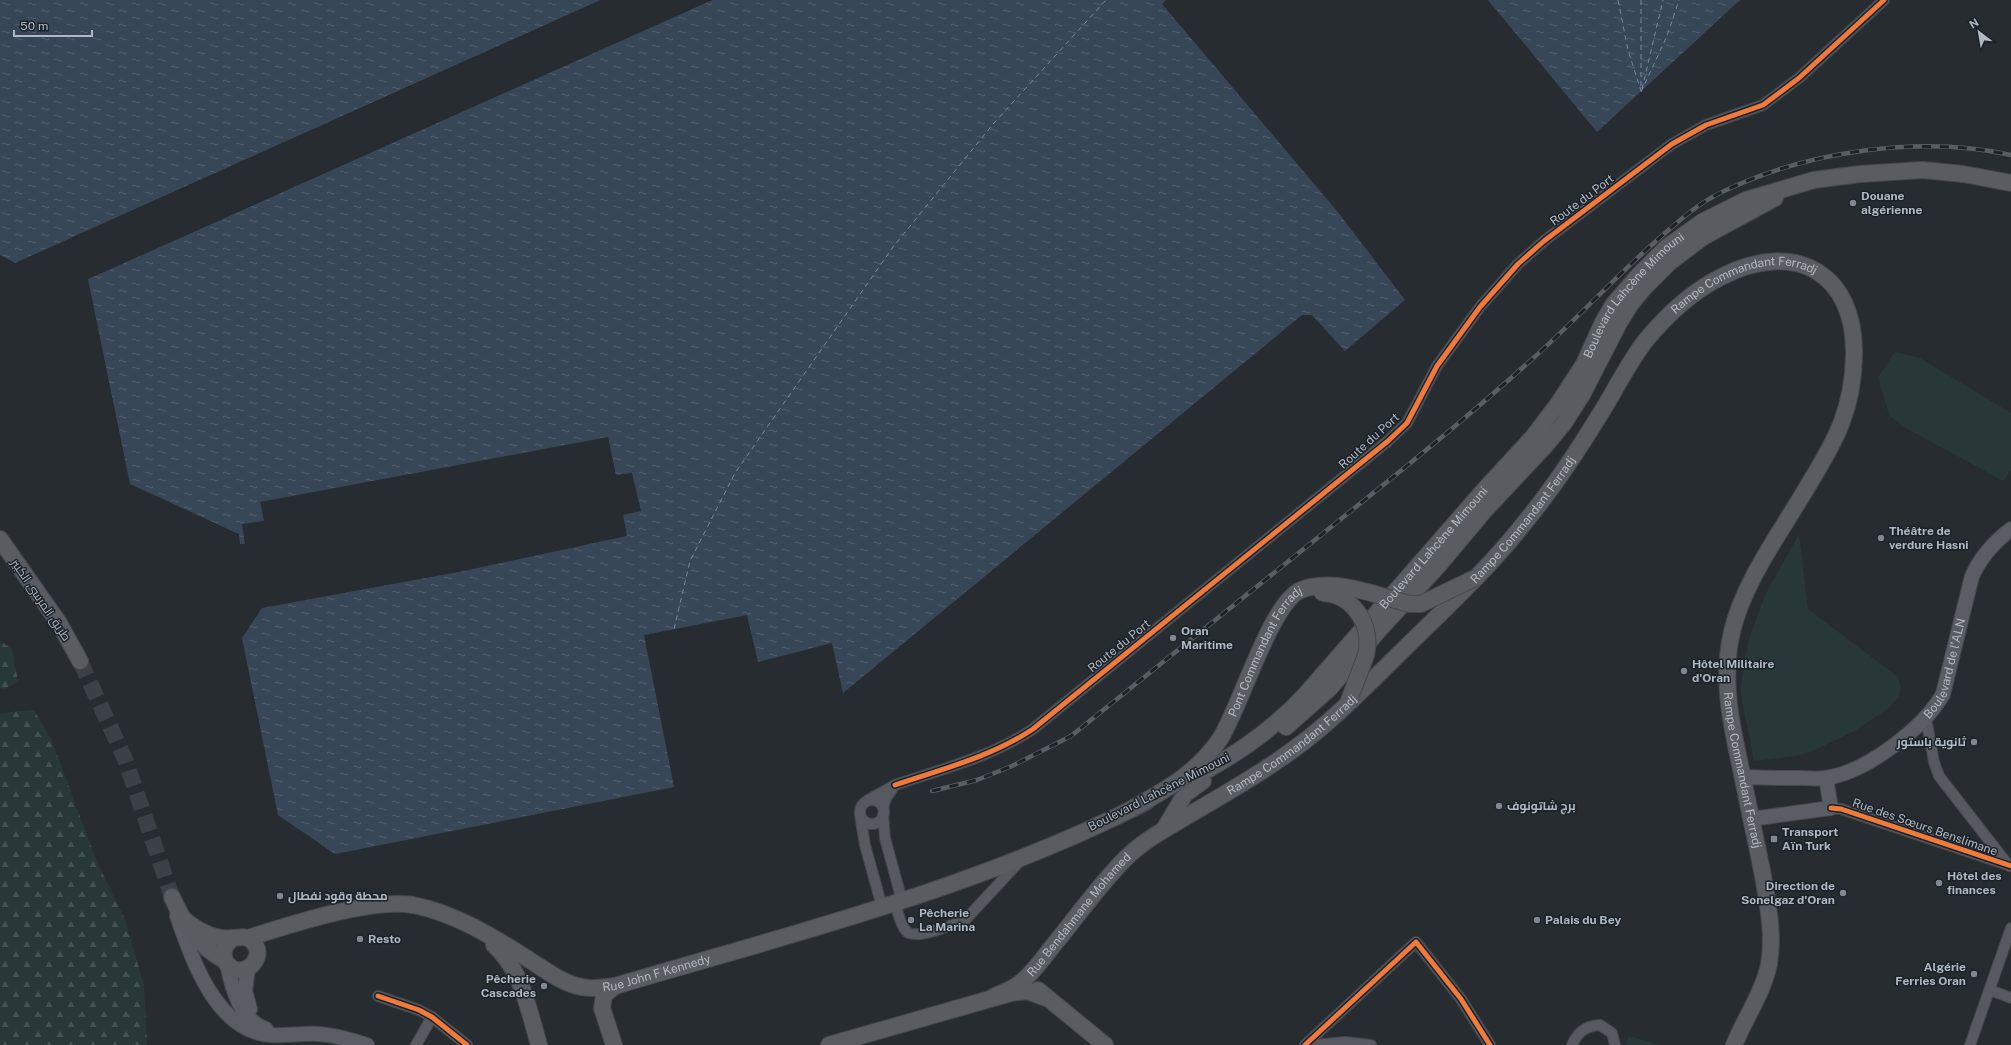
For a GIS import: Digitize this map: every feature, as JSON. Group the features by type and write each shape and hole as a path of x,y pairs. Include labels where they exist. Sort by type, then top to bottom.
{"main road":[{"name":"Boulevard Lahcène Mimouni","path":"1022,859 1133,808 1202,773 1248,746 1276,724 1294,707 1543,425 1584,364 1603,322 1613,305 1657,256 1684,235 1722,211 1746,200 1793,185 1841,176 1903,171 1944,172 2011,183"},
{"name":"Boulevard Lahcène Mimouni","path":"1165,829 1185,794 1275,736 1305,712 1330,688 1379,630 1438,566 1485,510 1545,446 1564,423 1582,395 1630,304 1657,275 1670,262 1703,237 1768,203 1793,185"},
{"name":"Rampe Commandant Ferradj","path":"1165,829 1250,779 1292,751 1328,722 1477,577 1524,523 1561,474 1646,340 1686,301 1718,278 1750,264 1764,261 1790,261 1815,270 1824,276 1840,295 1849,312 1854,338 1854,362 1851,395 1842,424 1818,470 1750,584 1738,612 1732,632 1727,671 1730,720 1752,819 1769,906 1771,945 1770,961 1761,990 1752,1005 1734,1045"},
{"name":"Boulevard de l'ALN","path":"1742,778 1826,778 1852,770 1894,744 1926,718 1943,694 1972,576 1978,563 1995,542 2011,529"},
{"name":"طريق المرسى الكبير","path":"0,539 58,623 80,661"},
{"name":"Pont Commandant Ferradj","path":"1133,808 1176,784 1201,762 1219,740 1232,718 1271,628 1291,597 1300,590 1312,587 1337,586 1410,604 1421,604 1477,577"},
{"path":"1280,612 1309,595 1325,594 1343,598 1360,614 1368,647 1348,703"},
{"path":"1826,778 1831,808"},
{"name":"Rue des Sœurs Benslimane","path":"1752,819 1831,808"},
{"name":"Rue Bendahmane Mohamed","path":"993,997 1014,987 1038,964 1105,881 1128,856 1165,829"},
{"name":"Rue John F Kennedy","path":"240,938 344,912 393,904 428,908 488,933 541,967 580,987 592,989 615,986 893,904 1022,859"},
{"path":"172,897 181,917 191,932 200,942 235,970 248,968 255,962 257,952 254,944 240,938 201,932 181,917"},
{"path":"172,897 175,911 195,965 210,993 238,1023 248,1029 261,1033 324,1035 367,1045"},
{"name":"Rue John F Kennedy","path":"257,952 276,935 299,923"},
{"path":"478,930 508,959 524,993 539,1045"},
{"path":"240,938 224,948 226,962 235,993 247,1016 257,1025 282,1034"},
{"path":"1038,964 1032,978 1032,983 1046,998 1105,1045"},
{"path":"524,993 523,980 526,974 541,967"},
{"path":"248,968 245,991 248,1004 256,1017 282,1034"},
{"path":"614,1045 602,1008 604,995 615,986"},
{"path":"829,1045 993,997 1027,991 1046,998"}],"street":[{"name":"Route du Port","path":"868,800 895,785 980,757 1003,747 1033,729 1388,441 1407,423 1437,366 1480,307 1518,264 1544,241 1672,144 1706,125 1763,105 1799,78 1884,0"},
{"path":"1926,718 1934,762 1939,776 2010,868"},
{"path":"860,815 868,824 875,823 880,820 886,798 895,785"},
{"path":"893,904 883,811 880,803 874,800 868,800 860,809 865,845 902,925 908,933 916,935 958,923 966,918 1022,859"},
{"name":"Rue des Sœurs Benslimane","path":"1831,808 1848,811 2010,868"},
{"path":"1970,1045 2011,928"},
{"path":"1305,1045 1416,942 1461,999 1490,1045"},
{"path":"1990,990 2011,998"},
{"path":"378,996 419,1010 432,1017 467,1045"},
{"path":"416,1045 432,1017"},
{"path":"1572,1045 1576,1036 1585,1028 1600,1025 1612,1033 1615,1045"},
{"path":"1314,1045 1345,1042 1371,1045"}],"green space":[{"path":"1895,352 1920,358 2011,413 2011,470 2003,481 1904,427 1889,415 1878,377"},
{"path":"1799,534 1808,609 1898,677 1901,688 1898,698 1889,708 1856,730 1813,751 1796,756 1754,761 1740,690 1748,642 1765,595"},
{"path":"0,641 12,649 18,682 4,689 0,688"},
{"path":"34,710 52,741 97,862 125,919 144,986 147,1045 0,1045 0,713"},
{"path":"1629,1036 1661,1045 1626,1045"}],"water":[{"path":"0,0 601,0 15,263 0,255"},
{"path":"712,0 1166,0 1162,4 1337,211 1405,300 1345,351 1312,315 1302,315 843,693 832,643 758,662 747,615 644,635 674,787 335,854 278,815 242,638 262,608 464,571 627,536 623,515 641,511 632,473 616,475 608,437 260,502 264,521 242,524 245,544 240,544 239,534 130,484 88,279"},
{"path":"1488,0 1740,0 1597,132"}],"pier":[{"path":"603,0 72,240 71,238"},
{"path":"707,0 712,0 88,279 88,278"}],"ferry route":[{"path":"674,629 690,561 735,473 893,247 994,123 1106,0"},
{"path":"1618,0 1628,50 1641,91"},
{"path":"1641,0 1641,89"},
{"path":"1642,89 1663,0"},
{"path":"1641,92 1667,36 1679,0"}],"tunnel":[{"path":"80,661 125,759 172,897"}],"railway":[{"path":"932,791 977,780 1012,766 1071,736 1457,425 1546,347 1623,271 1663,235 1705,201 1757,177 1791,166 1865,150 1902,147 1940,147 1976,149 2011,155"}],"cycle path":[{"path":"895,785 966,762 1017,739 1033,729 1388,441 1407,423 1437,366 1480,307 1518,264 1544,241 1672,144 1706,125 1763,105 1799,78 1884,0"},
{"path":"1831,808 1841,809 2011,866"},
{"path":"1305,1045 1416,942 1461,999 1490,1045"},
{"path":"378,996 419,1010 432,1017 467,1045"}],"place":[{"name":"Douane algérienne","path":"1853,203"},
{"name":"Théâtre de verdure Hasni","path":"1881,538"},
{"name":"Oran Maritime","path":"1173,638"},
{"name":"Hôtel Militaire d'Oran","path":"1684,671"},
{"name":"ثانوية باستور","path":"1974,742"},
{"name":"برج شاتونوف","path":"1499,806"},
{"name":"Transport Aïn Turk","path":"1774,839"},
{"name":"Hôtel des finances","path":"1939,883"},
{"name":"Direction de Sonelgaz d'Oran","path":"1843,893"},
{"name":"محطة وقود نفطال","path":"280,896"},
{"name":"Pêcherie La Marina","path":"911,920"},
{"name":"Palais du Bey","path":"1537,920"},
{"name":"Resto","path":"360,939"},
{"name":"Algérie Ferries Oran","path":"1974,974"},
{"name":"Pêcherie Cascades","path":"544,986"}]}
